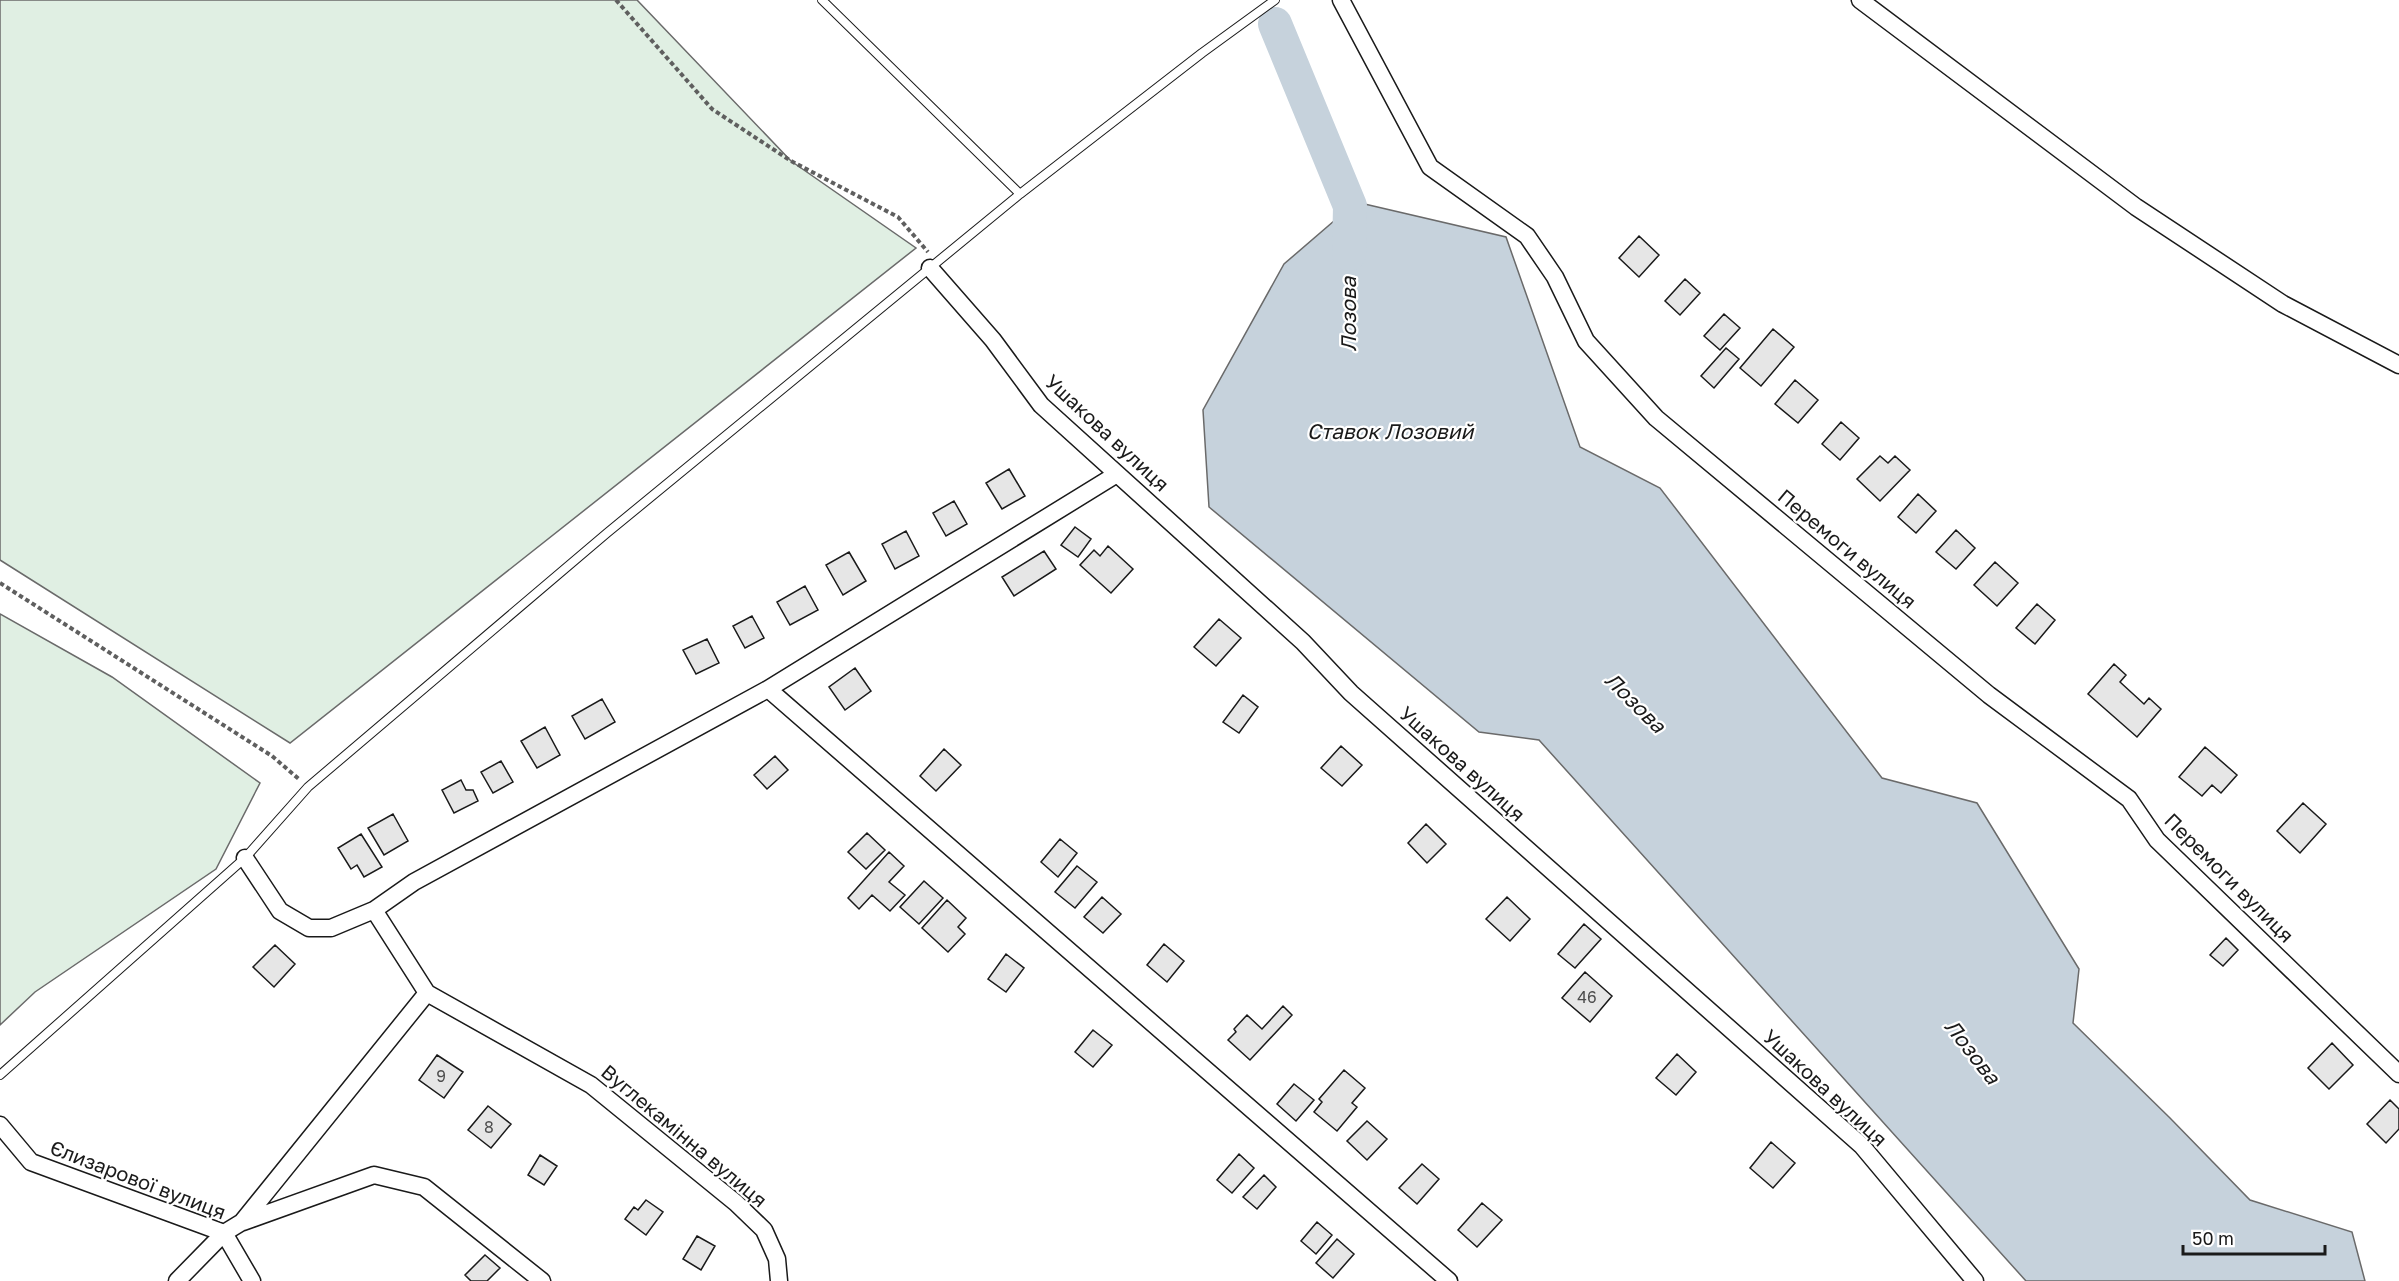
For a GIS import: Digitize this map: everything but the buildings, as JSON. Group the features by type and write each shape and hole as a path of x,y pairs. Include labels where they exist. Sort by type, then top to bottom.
{"street":[{"name":"Перемоги вулиця","path":"1341,0 1430,167 1527,236 1556,277 1586,341 1656,418 1989,695 2129,800 2157,840 2399,1074"},
{"path":"1860,0 2136,207 2283,304 2399,365"},
{"name":"Ушакова вулиця","path":"934,266 1041,405 1303,642 1351,693 1862,1146 1976,1281"},
{"path":"245,858 280,911 309,928 331,928 374,910 414,882 768,689 1117,474"},
{"path":"768,689 1449,1281"},
{"name":"Вуглекамінна вулиця","path":"374,910 427,993 591,1085 736,1203 764,1230 777,1259 779,1281"},
{"path":"242,1222 427,993"},
{"name":"Єлизарової вулиця","path":"0,1125 31,1162 224,1233 252,1281"},
{"path":"177,1281 224,1233 242,1222 374,1175 424,1187 542,1281"}],"lane":[{"path":"822,0 1020,194"},
{"path":"0,1075 245,858 308,787 607,533 1020,194 1275,0"}],"path":[{"path":"616,0 712,109 791,160 898,217 934,266"},
{"path":"0,583 272,756 308,787"}],"green space":[{"path":"0,0 637,0 791,161 916,248 290,743 0,560"},
{"path":"0,614 112,677 260,783 216,869 35,992 0,1025"}],"water":[{"name":"Ставок Лозовий","path":"1356,202 1506,237 1580,447 1660,488 1882,778 1977,803 2079,969 2073,1023 2250,1200 2352,1232 2365,1281 2026,1281 1539,740 1479,732 1209,507 1203,410 1284,264"}],"waterway":[{"name":"Лозова","path":"1275,24 1350,206 1349,254"}]}
